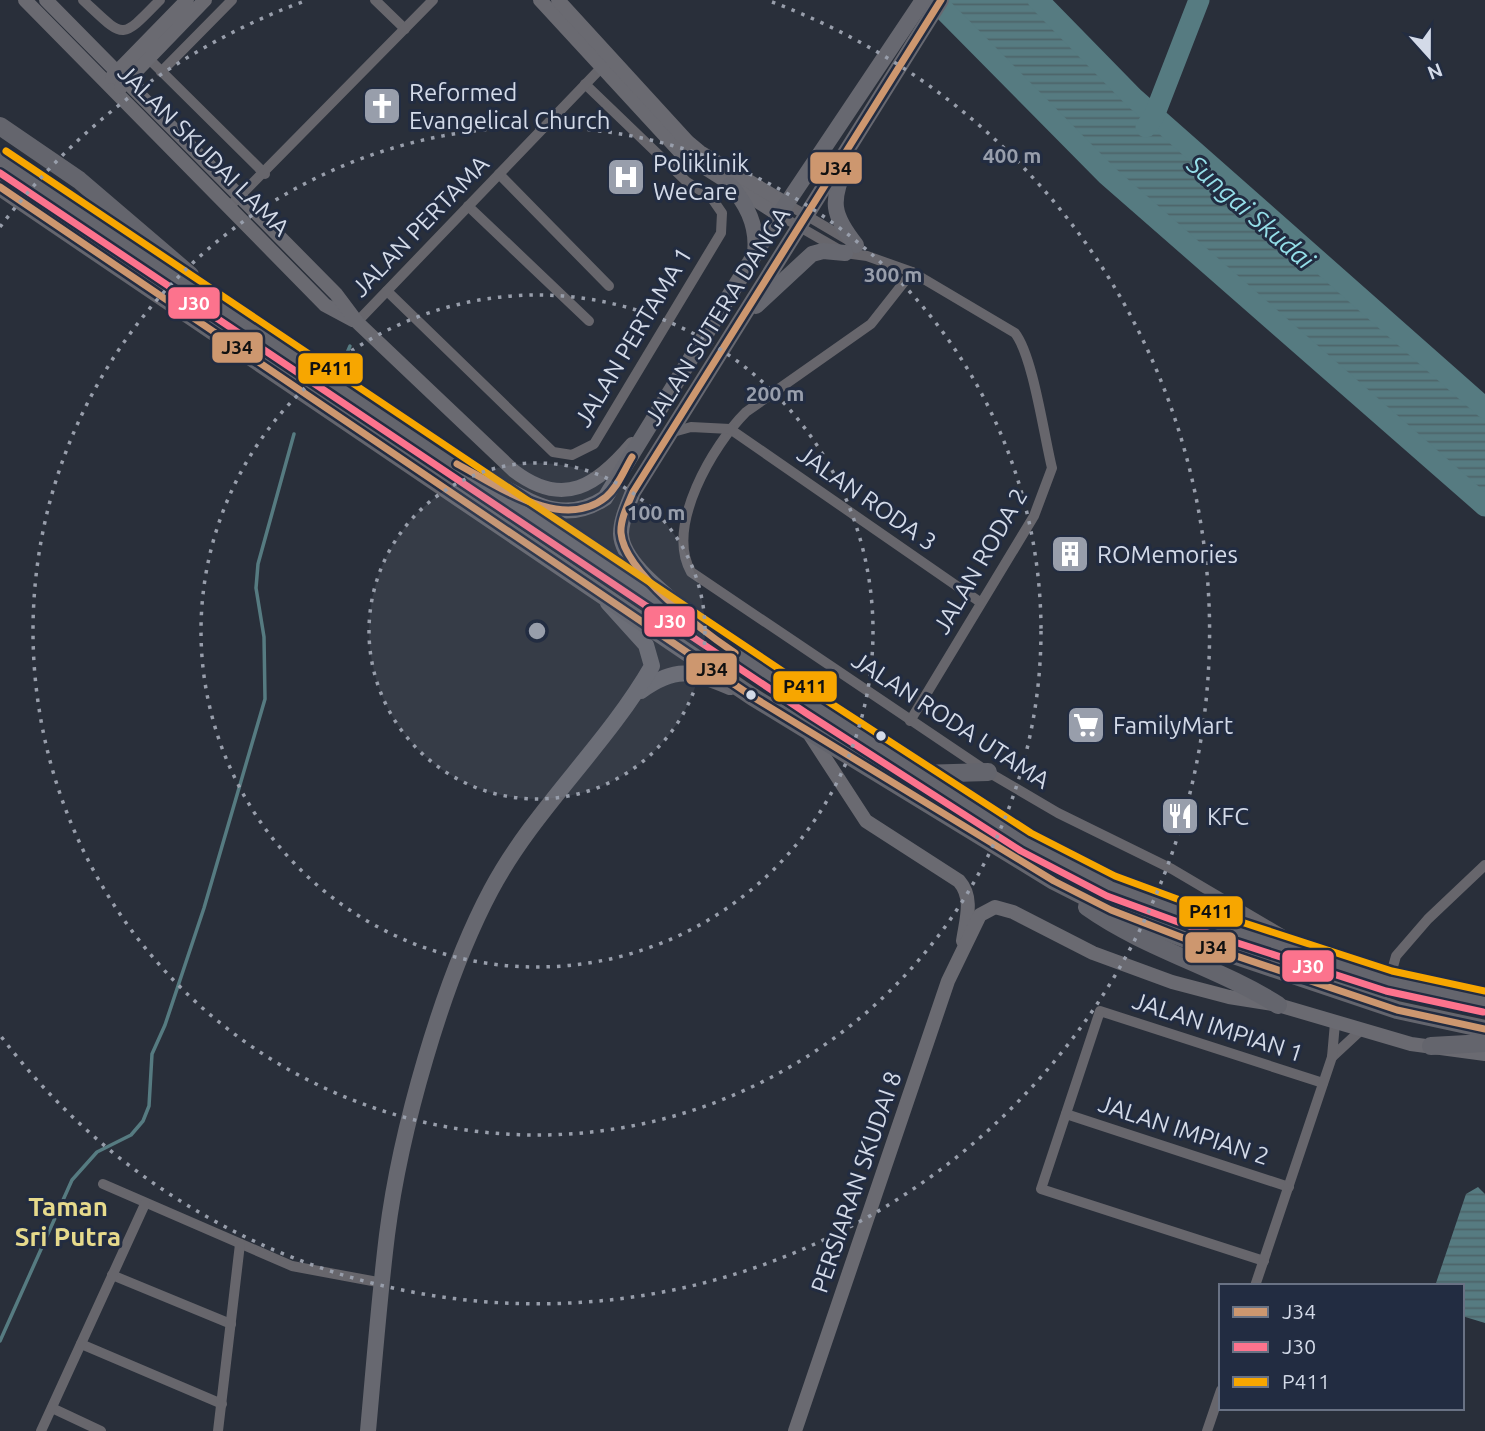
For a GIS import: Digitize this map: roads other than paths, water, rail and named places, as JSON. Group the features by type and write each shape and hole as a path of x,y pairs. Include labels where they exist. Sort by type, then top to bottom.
{"highway":[{"path":"0,126 79,180 250,326"},
{"path":"0,160 719,642 1026,842 1111,886 1333,964 1389,981 1485,1002"},
{"path":"0,187 753,697 1054,881 1111,910 1186,939 1397,1010 1485,1029"},
{"path":"919,774 988,772"},
{"path":"1054,881 1106,921 1252,989 1279,1005"},
{"path":"1431,1046 1485,1043"}],"main road":[{"name":"JALAN SUTERA DANGA","path":"442,457 544,507 560,512 577,512 606,498 783,209 924,8 941,0"},
{"name":"JALAN SUTERA DANGA","path":"719,642 631,561 621,534 624,514 633,492 673,432 868,116 924,8"},
{"path":"740,322 800,262 812,254 856,251 839,224 834,197 868,116"},
{"path":"730,185 745,204 754,226 757,237 754,255"},
{"path":"368,1431 387,1234 404,1145 435,1030 462,956 491,891 526,835 636,694 652,666 650,652 597,591"},
{"path":"636,694 657,679 693,672 753,697"}],"street":[{"name":"JALAN SKUDAI LAMA","path":"24,0 324,305 357,322"},
{"name":"JALAN SKUDAI LAMA","path":"46,0 336,294 357,322 514,471 542,488 568,491 592,483 612,467 654,419"},
{"path":"83,0 114,29 122,32 130,30 160,0"},
{"path":"110,88 187,0"},
{"path":"121,76 149,58 205,0"},
{"path":"162,72 232,0"},
{"path":"375,0 405,29"},
{"path":"229,207 265,174 433,0"},
{"path":"540,0 680,152 730,185 783,209"},
{"path":"558,0 688,142 783,209"},
{"path":"149,58 265,174"},
{"name":"JALAN PERTAMA","path":"357,322 601,68"},
{"name":"JALAN PERTAMA 1","path":"387,291 553,452 572,455 594,444 721,233 723,224 722,213 711,197 687,182 585,84"},
{"path":"499,174 609,286"},
{"path":"468,206 589,321"},
{"name":"JALAN RODA 2","path":"783,209 856,251 912,272 1014,333 1020,341 1052,468 1034,516 910,721"},
{"name":"JALAN RODA UTAMA","path":"912,272 871,324 746,412 730,429 703,473 687,514 682,550 691,572 988,772 1058,813 1172,869 1333,964"},
{"path":"673,432 691,427 730,429"},
{"name":"JALAN RODA 3","path":"730,429 980,602"},
{"path":"809,733 866,821 959,881 965,888 968,903 962,949"},
{"path":"1389,981 1396,956 1428,919 1485,865"},
{"path":"962,949 980,915 995,907 1013,912 1093,953 1172,982 1230,997 1279,1005 1360,1031 1485,1054"},
{"name":"PERSIARAN SKUDAI 8","path":"795,1431 962,949"},
{"name":"JALAN IMPIAN 1","path":"1066,1114 1100,1011 1323,1083"},
{"path":"1256,1284 1332,1057 1335,1023"},
{"path":"1332,1057 1360,1031"},
{"path":"1066,1114 1041,1189 1264,1261"},
{"name":"JALAN IMPIAN 2","path":"1066,1114 1289,1186"},
{"path":"103,1184 292,1266 383,1283"},
{"path":"41,1431 145,1204"},
{"path":"218,1431 240,1244"},
{"path":"113,1275 230,1324"},
{"path":"81,1344 222,1404"},
{"path":"1207,1431 1219,1396"},
{"path":"52,1408 101,1431"}],"water":[{"name":"Sungai Skudai","path":"934,0 1038,0 1133,97 1485,408 1485,506 1107,175"},
{"path":"1478,1187 1485,1194 1485,1323 1464,1317 1464,1284 1436,1284 1466,1194"}],"waterway":[{"path":"934,0 1107,175 1485,506"},
{"name":"Sungai Skudai","path":"1038,0 1133,97 1485,408"},
{"path":"1146,127 1154,116 1199,0"},
{"path":"344,360 350,346"},
{"path":"0,1341 72,1180 97,1152 131,1135 143,1121 149,1106 152,1054 165,1025 204,908 265,699 264,637 256,588 258,564 294,434"}],"place":[{"name":"Reformed Evangelical Church","path":"382,106"},
{"name":"Poliklinik WeCare","path":"626,177"},
{"name":"ROMemories","path":"1070,554"},
{"name":"FamilyMart","path":"1086,725"},
{"name":"KFC","path":"1180,816"}],"district":[{"name":"Taman Sri Putra","path":"68,1221"}]}
